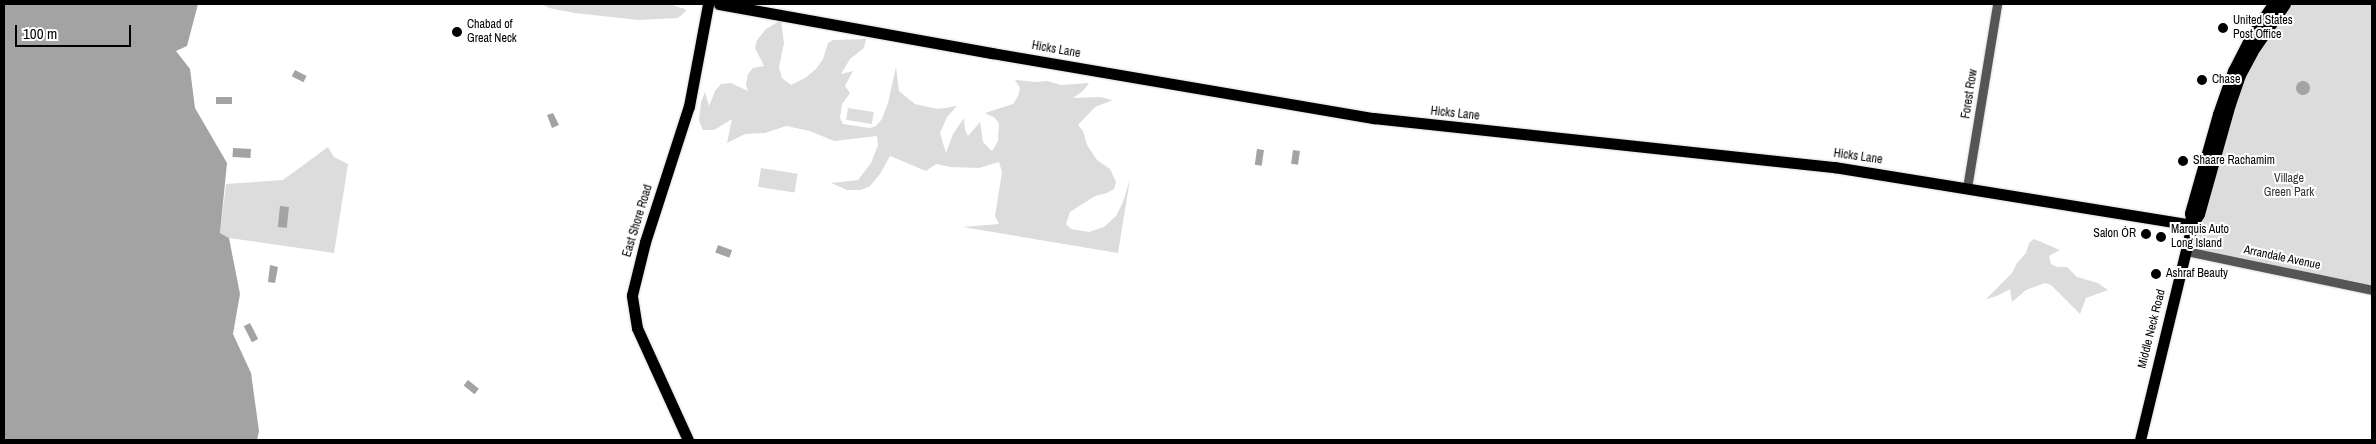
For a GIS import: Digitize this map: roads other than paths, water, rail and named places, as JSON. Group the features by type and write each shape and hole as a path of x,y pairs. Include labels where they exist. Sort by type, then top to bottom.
{"main road":[{"name":"East Shore Road","path":"688,440 637,328 632,295 645,242 688,106 708,4"},
{"name":"Hicks Lane","path":"719,4 984,52 1374,118 1834,167 2192,225"},
{"name":"Middle Neck Road","path":"2192,225 2190,213 2224,95 2249,39 2273,4"},
{"name":"Middle Neck Road","path":"2140,440 2192,225 2199,214 2220,135 2240,74 2252,52 2284,4"}],"street":[{"name":"Forest Row","path":"1967,188 1997,4"},
{"name":"Arrandale Avenue","path":"2186,251 2372,290"}],"place":[{"name":"United States Post Office","path":"2223,28"},
{"name":"Chabad of Great Neck","path":"457,32"},
{"name":"Chase","path":"2202,80"},
{"name":"Shaare Rachamim","path":"2183,161"},
{"name":"Salon ÓR","path":"2146,234"},
{"name":"Marquis Auto Long Island","path":"2161,237"},
{"name":"Ashraf Beauty","path":"2156,274"}],"park label":[{"name":"Village Green Park","path":"2289,186"}]}
